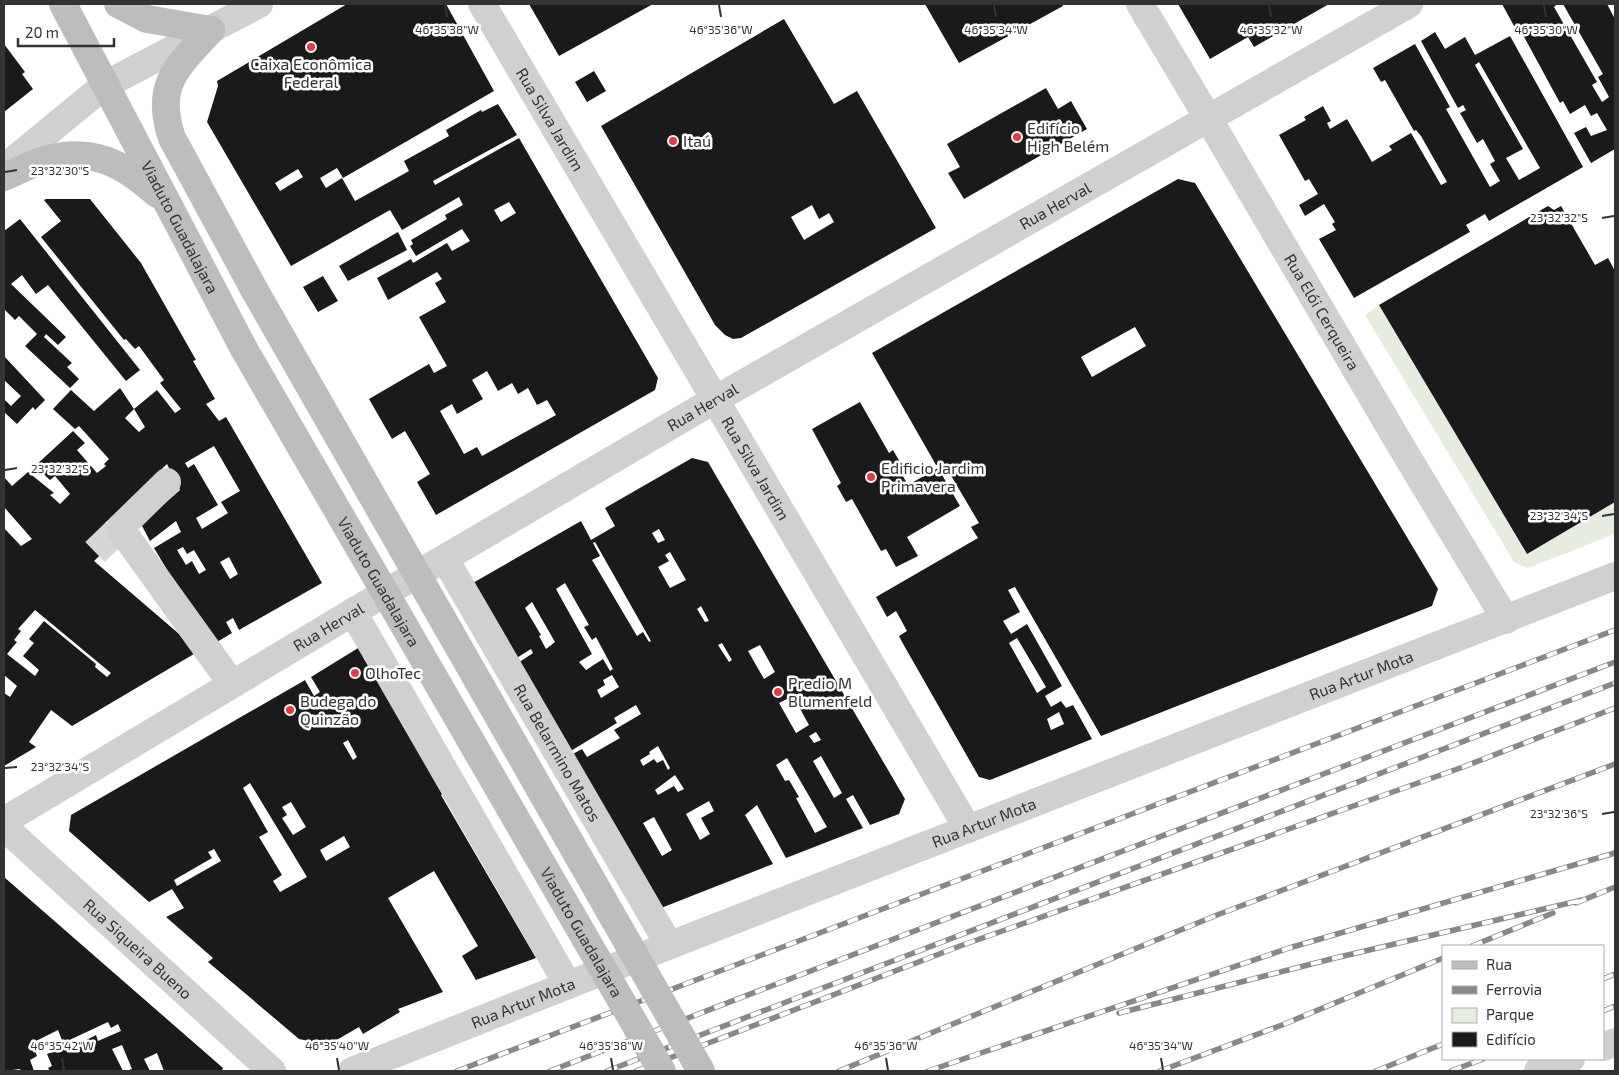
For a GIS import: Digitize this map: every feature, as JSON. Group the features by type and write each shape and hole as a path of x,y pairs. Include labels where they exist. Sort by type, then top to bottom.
{"main road":[{"name":"Viaduto Guadalajara","path":"63,4 249,358 662,1071"},
{"path":"118,4 147,19 211,30"},
{"path":"211,30 170,79 165,110 172,138 255,291 701,1071"},
{"path":"4,177 47,159 79,156 106,159 134,173 166,201"}],"street":[{"path":"4,168 105,85 260,4"},
{"name":"Rua Silva Jardim","path":"482,4 716,398 968,829"},
{"name":"Rua Elói Cerqueira","path":"1140,4 1408,458 1506,620"},
{"name":"Rua Herval","path":"4,821 716,398 1409,4"},
{"path":"167,482 120,528 232,684"},
{"name":"Rua Belarmino Matos","path":"445,559 669,945"},
{"name":"Rua Artur Mota","path":"352,1071 669,945 1615,576"},
{"path":"353,612 568,985"},
{"name":"Rua Siqueira Bueno","path":"4,827 272,1071"},
{"path":"1538,1071 1568,1060"}],"green space":[{"path":"1379,305 1527,554 1615,502 1615,534 1528,568 1514,562 1365,315"}],"building":[{"path":"347,4 446,4 494,91 343,178 337,168 320,178 326,188 342,178 355,201 409,171 404,161 449,136 446,130 481,110 482,112 498,104 517,135 433,181 435,185 519,138 658,378 655,390 436,515 417,482 430,474 405,431 392,439 369,399 429,364 434,373 447,366 419,317 446,302 435,283 442,279 437,272 388,300 377,278 411,259 413,263 447,243 452,251 470,241 462,229 416,256 410,246 413,244 411,240 447,219 445,215 463,205 459,197 402,230 390,210 291,266 207,122 218,86 217,81","holes":["298,169 303,177 280,191 275,183","509,202 516,213 501,222 494,210","487,371 498,391 512,383 518,394 528,388 537,405 547,400 556,415 482,456 477,447 464,454 440,411 452,404 457,414 483,399 472,380"]},
{"path":"529,4 653,4 559,56"},
{"path":"925,4 1062,4 1063,6 959,63"},
{"path":"1178,4 1329,4 1254,47 1248,37 1210,59"},
{"path":"1502,4 1557,4 1554,7 1597,82 1592,85 1602,102 1609,97 1598,77 1603,74 1563,4 1607,4 1615,19 1615,149 1591,163 1574,133 1586,127 1591,136 1607,130 1597,113 1591,116 1585,105 1570,114 1563,101 1560,103 1522,33 1519,35"},
{"path":"784,19 834,104 857,91 936,228 741,338 733,339 725,335 715,325 601,126","holes":["812,205 819,219 829,213 834,222 804,240 791,217"]},
{"path":"1435,32 1445,49 1465,37 1475,55 1510,36 1583,167 1489,221 1485,214 1466,225 1470,232 1354,298 1319,239 1336,230 1332,224 1335,222 1324,204 1305,216 1299,205 1318,194 1309,179 1305,181 1279,135 1306,120 1304,117 1323,106 1331,121 1327,123 1330,129 1347,119 1372,162 1392,150 1389,146 1411,133 1441,185 1447,182 1421,136 1416,130 1414,131 1385,80 1381,82 1373,68 1415,44 1450,107 1446,109 1490,187 1500,181 1490,164 1495,161 1483,139 1477,143 1460,113 1466,110 1463,105 1458,108 1421,41","holes":["1479,62 1540,168 1519,180 1506,158 1523,149 1475,65"]},
{"path":"4,44 25,72 22,74 33,89 4,112"},
{"path":"594,71 606,91 587,102 575,82"},
{"name":"Edifício High Belém","path":"1046,88 1058,109 1071,101 1087,129 964,199 948,173 960,167 947,144"},
{"path":"1178,179 1195,183 1438,589 1432,606 1101,736 1015,587 1008,590 1020,612 1003,621 1011,634 1027,624 1062,686 1045,696 1051,707 1061,701 1066,708 1073,705 1092,739 990,780 979,777 899,636 907,631 896,611 887,617 876,597 978,538 971,527 979,523 943,462 936,465 872,353","holes":["1135,327 1146,346 1092,377 1081,357","1017,638 1046,687 1037,693 1009,643","1059,712 1064,724 1051,730 1047,719"]},
{"path":"90,199 141,263 196,360 193,361 215,399 206,404 219,421 226,417 322,583 239,630 233,618 226,622 232,633 212,645 154,548 181,532 176,521 150,541 141,524 180,490 167,464 105,523 120,536 94,561 199,651 72,726 51,710 29,742 36,747 4,766 4,693 10,697 17,686 4,675 4,528 21,546 32,539 4,507 4,477 12,486 28,472 54,493 50,495 60,504 70,494 55,476 50,480 35,466 73,431 85,443 77,450 97,473 106,466 104,464 109,459 79,426 75,429 53,409 71,390 94,411 120,388 134,409 157,390 175,413 181,409 160,383 164,380 139,346 135,349 126,339 124,340 41,237 61,221 44,200","holes":["134,409 145,427 139,432 125,418","214,446 240,491 221,502 228,513 202,529 196,518 218,505 194,464 188,468 185,463","183,547 187,554 194,550 206,570 199,574 192,561 186,565 177,550","229,557 238,574 230,579 220,562","35,610 111,673 107,677 95,667 96,664 44,621 29,639 34,643 23,656 39,670 35,676 7,654 17,642 14,640 21,631 18,629"]},
{"path":"1548,206 1554,210 1561,206 1595,265 1608,258 1615,271 1615,502 1527,554 1379,305"},
{"path":"20,219 140,370 126,381 48,285 36,294 22,275 11,284 66,337 58,345 46,334 44,337 72,363 67,367 79,379 70,388 25,346 37,334 19,316 15,320 4,309 4,231"},
{"path":"398,232 407,250 348,281 339,266"},
{"path":"323,276 338,301 318,312 303,287"},
{"path":"4,356 45,400 35,410 33,407 17,424 4,412 4,399 11,406 21,396 4,380"},
{"name":"Edificio Jardim Primavera","path":"860,402 889,453 893,450 904,469 900,471 908,485 938,468 960,506 907,537 918,556 896,567 886,549 881,551 852,499 846,502 837,486 841,483 812,429"},
{"path":"692,458 708,462 905,799 899,814 870,825 853,795 846,799 863,828 786,858 757,805 745,815 773,864 656,910 571,755 582,749 587,757 620,738 614,730 641,714 636,705 614,718 617,723 569,752 518,663 533,653 531,649 515,659 471,584 581,521 591,540 615,526 605,508","holes":["659,529 665,540 658,543 652,533","595,542 651,641 649,642 643,632 637,636 592,560 600,556 593,543","670,552 686,580 670,588 658,567 669,561 665,555","565,583 589,625 584,627 592,640 596,637 613,669 610,671 603,659 586,670 579,662 592,654 556,589","532,602 555,642 546,649 539,636 541,635 525,608","701,606 709,621 705,622 697,609","722,643 732,660 729,662 718,645","760,645 775,672 764,679 748,651","612,675 619,687 601,698 597,690 605,685 603,680","793,696 809,725 796,733 779,703","816,732 821,740 814,743 809,736","658,746 670,768 668,770 663,760 657,763 654,759 643,766 640,760","821,756 842,793 834,798 813,761","787,758 827,827 815,833 796,798 799,797 789,780 785,781 776,765","675,775 684,789 678,792 674,786 658,795 655,790","709,801 714,811 701,818 710,834 700,840 686,814","654,817 672,850 662,856 643,823"]},
{"path":"363,645 447,791 441,795 536,958 476,980 462,956 478,946 434,871 388,898 443,992 398,1009 400,1012 363,1034 359,1027 328,1045 299,1039 208,962 213,958 166,917 184,908 172,889 149,902 69,831 71,815 305,680 314,696 320,692 311,677","holes":["348,740 357,757 353,760 343,743","250,783 307,877 280,892 273,881 282,875 259,837 268,832 243,788","291,802 306,827 293,835 282,818 287,815 282,807","344,836 350,847 326,861 320,850","214,849 221,861 177,886 174,880 212,858 208,852"]},
{"path":"4,877 223,1068 222,1071 164,1071 157,1053 144,1059 150,1071 126,1071 132,1069 122,1045 112,1049 123,1071 50,1071 48,1068 52,1066 47,1054 66,1047 67,1050 96,1035 98,1041 121,1031 118,1024 111,1028 108,1022 63,1043 58,1030 32,1043 37,1056 30,1060 34,1071 21,1071 20,1069 4,1071"}],"tunnel":[{"path":"95,552 120,528"}],"railway":[{"path":"457,1071 1615,630"},
{"path":"550,1071 1615,662"},
{"path":"607,1071 1615,683"},
{"path":"636,1071 960,946 1463,767 1615,708"},
{"path":"839,1071 1217,915 1615,764"},
{"path":"928,1071 1289,948 1615,853"},
{"path":"1576,903 1615,887"},
{"path":"1119,1013 1335,958 1582,900"},
{"path":"1474,945 1553,913"},
{"path":"1160,1071 1282,1025 1442,958"},
{"path":"1604,979 1615,974"},
{"path":"1604,1011 1615,1006"},
{"path":"1376,1071 1442,1044"},
{"path":"1451,1071 1480,1060"}],"place":[{"name":"Caixa Econômica Federal","path":"311,47"},
{"name":"Edifício High Belém","path":"1017,137"},
{"name":"Itaú","path":"673,141"},
{"name":"Edificio Jardim Primavera","path":"871,477"},
{"name":"OlhoTec","path":"355,673"},
{"name":"Predio M Blumenfeld","path":"778,692"},
{"name":"Budega do Quinzão","path":"290,710"}]}
